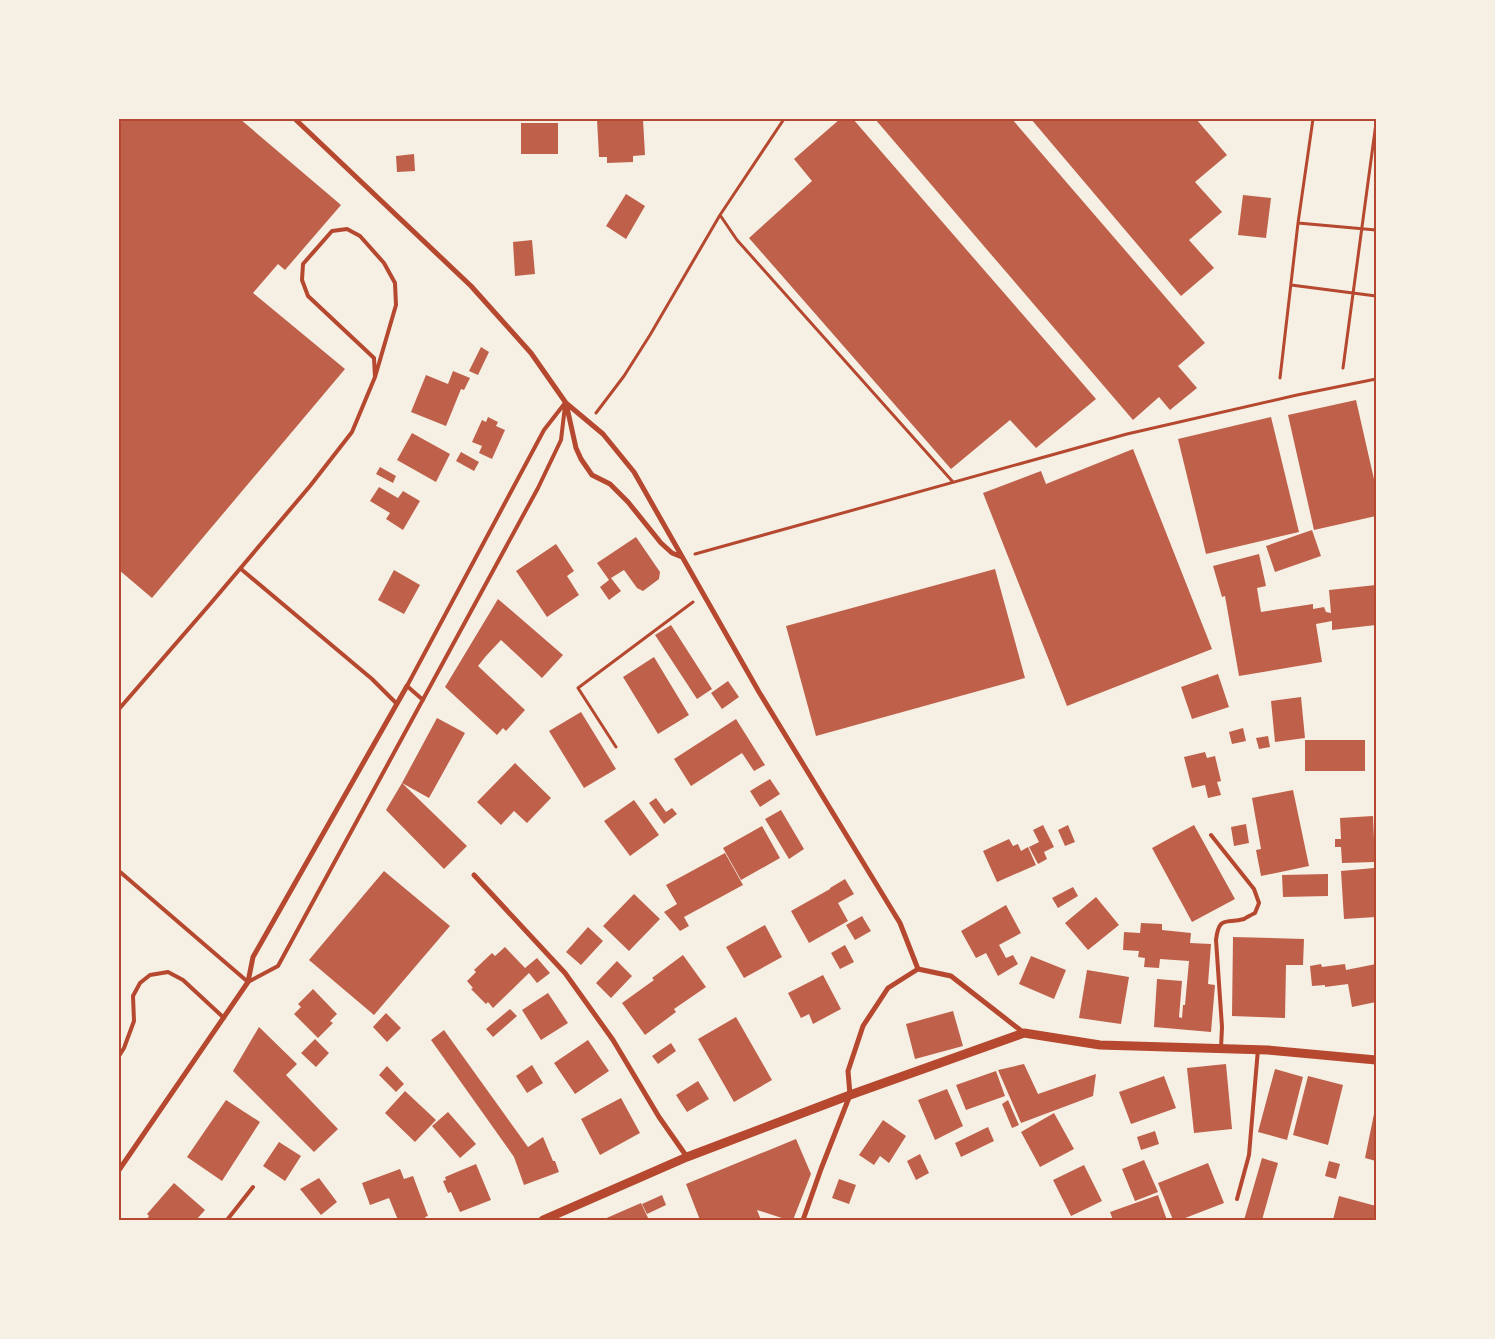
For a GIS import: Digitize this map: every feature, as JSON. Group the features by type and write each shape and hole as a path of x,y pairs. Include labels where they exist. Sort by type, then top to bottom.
{"street":[{"path":"295,119 471,286 531,352 566,403 603,434 634,472 760,692 900,923 918,969"},
{"path":"566,403 576,448 592,475 610,484 628,502 662,543 672,553 682,558"},
{"path":"119,1170 248,982 253,957 408,686"},
{"path":"474,875 565,973 613,1040 659,1117 687,1157"},
{"path":"803,1220 850,1095 848,1071 863,1026 888,988 918,969 951,976 1024,1033"},
{"path":"543,1220 687,1157 850,1095 1024,1033 1100,1045 1258,1050 1376,1060"}],"lane":[{"path":"119,709 241,569 352,432 375,377 396,305 395,283 384,263 360,236 347,229 332,231 302,264 302,280 308,296 374,358 375,377"},
{"path":"423,700 408,686 544,430 566,403"},
{"path":"119,872 248,982 278,966 538,488 561,440 566,403"},
{"path":"241,569 377,682 397,704"},
{"path":"1211,835 1254,888 1259,903 1255,913 1243,919 1225,921 1218,928 1216,940 1222,1027 1221,1048"},
{"path":"119,1056 134,1021 133,996 140,983 150,975 168,972 183,980 224,1018"},
{"path":"1236,1199 1249,1155 1258,1050"},
{"path":"226,1220 253,1187"}],"path":[{"path":"589,422 624,376 720,215 784,119"},
{"path":"1280,378 1298,223 1313,119"},
{"path":"1342,368 1376,123"},
{"path":"720,215 737,240 953,482"},
{"path":"1298,223 1376,230"},
{"path":"1291,285 1376,296"},
{"path":"682,558 1127,434 1376,379"},
{"path":"616,747 578,688 704,595"}],"building":[{"path":"119,119 240,119 341,205 285,270 278,264 253,293 345,369 152,598 119,570"},
{"path":"597,119 643,119 645,155 633,156 633,162 607,163 607,157 599,157"},
{"path":"840,119 853,119 1096,399 1036,448 1010,420 951,469 749,238 812,181 794,159"},
{"path":"875,119 1012,119 1205,343 1178,366 1197,388 1170,410 1159,397 1133,420"},
{"path":"1031,119 1196,119 1227,155 1195,182 1222,212 1189,240 1214,268 1181,296"},
{"path":"521,123 558,123 558,154 521,154"},
{"path":"414,154 415,171 397,172 396,156"},
{"path":"626,194 645,206 626,239 606,226"},
{"path":"1243,195 1271,198 1266,238 1238,235"},
{"path":"532,240 535,274 515,276 513,242"},
{"path":"481,347 489,352 478,375 469,371"},
{"path":"453,371 470,378 464,390 461,389 446,426 411,412 426,375 448,384"},
{"path":"1356,400 1376,488 1376,516 1314,530 1288,415"},
{"path":"488,417 498,422 496,426 505,430 492,459 479,453 482,446 472,442 482,420 486,422"},
{"path":"1271,417 1299,532 1206,554 1178,439"},
{"path":"412,433 450,454 436,482 397,460"},
{"path":"1133,449 1212,649 1067,706 983,493 1041,471 1046,484"},
{"path":"461,452 479,462 474,471 456,461"},
{"path":"380,467 396,476 393,483 376,474"},
{"path":"379,487 398,498 403,491 420,501 403,530 386,519 390,513 370,501"},
{"path":"1312,530 1321,556 1275,572 1266,546"},
{"path":"636,537 660,572 659,579 643,591 637,588 624,570 611,578 621,591 609,600 600,587 609,580 597,563"},
{"path":"556,544 574,571 567,576 579,595 547,617 516,571"},
{"path":"1259,554 1266,586 1257,588 1261,612 1313,604 1313,609 1324,607 1326,612 1331,613 1329,590 1376,585 1376,625 1332,630 1332,621 1316,624 1322,662 1239,676 1225,596 1222,597 1213,566"},
{"path":"995,569 1025,678 816,736 786,626"},
{"path":"394,570 420,585 404,614 378,600"},
{"path":"498,599 563,655 542,678 501,640 486,656 478,666 525,710 506,731 503,728 497,735 445,687"},
{"path":"671,625 712,689 697,699 655,635"},
{"path":"654,657 689,715 658,734 623,677"},
{"path":"1218,674 1229,707 1192,719 1181,687"},
{"path":"728,681 739,697 722,709 711,693"},
{"path":"1301,697 1305,738 1275,742 1271,701"},
{"path":"581,712 616,769 584,788 549,731"},
{"path":"437,718 465,733 429,798 402,783"},
{"path":"736,719 765,765 754,771 742,753 691,786 674,759"},
{"path":"1243,728 1246,741 1232,744 1229,732"},
{"path":"1268,736 1270,747 1259,749 1256,738"},
{"path":"1305,740 1365,740 1365,771 1305,771"},
{"path":"1205,752 1207,758 1215,756 1221,781 1217,782 1221,795 1208,798 1205,785 1192,788 1184,757"},
{"path":"515,763 551,798 527,823 514,811 501,825 477,802"},
{"path":"770,779 780,794 760,807 750,791"},
{"path":"402,783 467,846 444,869 386,810"},
{"path":"1293,790 1309,866 1261,876 1256,850 1261,849 1252,798"},
{"path":"656,798 666,812 672,808 677,814 664,824 649,803"},
{"path":"634,800 659,835 630,856 604,821"},
{"path":"781,810 804,849 789,859 765,819"},
{"path":"1373,816 1375,862 1342,863 1341,847 1335,847 1335,839 1341,839 1340,818"},
{"path":"1246,824 1249,843 1234,846 1231,827"},
{"path":"1043,825 1054,847 1044,852 1047,859 1038,864 1029,847 1039,842 1033,830"},
{"path":"1068,825 1075,842 1065,846 1058,830"},
{"path":"1194,825 1235,899 1192,922 1152,848"},
{"path":"762,826 780,858 741,880 723,848"},
{"path":"1009,839 1013,846 1018,844 1021,851 1028,847 1036,865 997,882 983,851"},
{"path":"725,853 743,885 684,917 689,926 680,931 664,912 677,904 666,885"},
{"path":"1374,868 1376,917 1344,919 1341,871"},
{"path":"384,871 450,926 374,1015 309,960"},
{"path":"1328,874 1328,896 1283,897 1282,875"},
{"path":"845,879 854,894 838,903 848,921 809,943 791,911"},
{"path":"1073,887 1078,896 1058,908 1052,898"},
{"path":"634,894 660,919 629,951 603,926"},
{"path":"1096,897 1119,925 1088,950 1065,923"},
{"path":"1006,905 1021,933 999,945 1006,958 1013,955 1018,964 998,976 986,953 976,958 961,931"},
{"path":"862,916 871,931 855,940 846,925"},
{"path":"1141,923 1162,924 1162,930 1191,933 1190,943 1211,944 1208,984 1215,985 1211,1032 1154,1027 1157,979 1182,981 1179,1017 1182,1018 1189,961 1160,959 1159,968 1144,967 1145,958 1138,957 1139,951 1123,950 1124,932 1140,933"},
{"path":"765,925 782,957 744,978 726,947"},
{"path":"588,927 603,941 581,965 566,952"},
{"path":"1233,937 1304,939 1303,965 1286,965 1285,1018 1232,1016"},
{"path":"845,945 854,962 840,969 831,953"},
{"path":"505,947 525,968 537,958 550,973 537,983 529,973 493,1008 488,1002 486,1004 471,989 473,988 467,981 476,972 474,970 492,953 495,956"},
{"path":"683,955 706,987 674,1009 676,1012 645,1035 622,1003 654,980 652,978"},
{"path":"1031,956 1066,970 1054,999 1019,984"},
{"path":"617,961 632,976 611,998 596,983"},
{"path":"1321,964 1322,967 1345,964 1346,970 1376,964 1376,1002 1352,1007 1348,984 1325,987 1325,985 1312,986 1310,966"},
{"path":"1087,970 1129,977 1121,1024 1079,1018"},
{"path":"823,975 841,1009 813,1024 809,1014 801,1018 788,993"},
{"path":"313,989 337,1014 330,1021 333,1023 318,1038 294,1014 301,1007 298,1004"},
{"path":"548,993 568,1023 541,1040 522,1010"},
{"path":"510,1009 517,1016 493,1037 486,1029"},
{"path":"953,1011 963,1046 915,1059 906,1024"},
{"path":"386,1013 401,1028 387,1042 373,1027"},
{"path":"736,1017 772,1080 734,1102 698,1039"},
{"path":"259,1027 297,1064 286,1075 338,1129 314,1152 233,1071"},
{"path":"444,1030 528,1147 543,1137 559,1172 524,1185 514,1157 431,1040"},
{"path":"315,1039 329,1053 316,1067 301,1053"},
{"path":"588,1040 609,1071 575,1094 554,1063"},
{"path":"671,1043 676,1051 658,1064 652,1056"},
{"path":"1024,1064 1038,1094 1096,1074 1093,1096 1021,1123 998,1070"},
{"path":"1226,1064 1232,1129 1194,1133 1187,1068"},
{"path":"532,1065 543,1083 527,1093 516,1076"},
{"path":"387,1066 404,1084 396,1092 379,1075"},
{"path":"1275,1069 1303,1077 1287,1140 1258,1132"},
{"path":"996,1071 1005,1096 966,1110 956,1085"},
{"path":"1164,1076 1176,1108 1131,1124 1119,1092"},
{"path":"1308,1076 1343,1085 1328,1145 1293,1135"},
{"path":"698,1081 709,1099 687,1112 676,1095"},
{"path":"947,1089 963,1126 935,1140 918,1100"},
{"path":"405,1091 436,1120 415,1142 385,1113"},
{"path":"621,1098 640,1133 600,1155 581,1119"},
{"path":"226,1100 260,1122 222,1181 187,1157"},
{"path":"1008,1100 1019,1125 1012,1128 1002,1104"},
{"path":"1376,1109 1376,1161 1365,1158"},
{"path":"448,1112 476,1144 460,1158 432,1126"},
{"path":"1054,1113 1074,1149 1040,1167 1021,1132"},
{"path":"883,1120 906,1136 889,1163 880,1156 874,1165 859,1155"},
{"path":"988,1127 994,1141 961,1157 955,1143"},
{"path":"1155,1131 1159,1144 1141,1150 1137,1137"},
{"path":"796,1139 811,1174 793,1220 757,1210 761,1220 700,1220 686,1184"},
{"path":"279,1142 301,1156 285,1181 263,1166"},
{"path":"920,1154 929,1173 916,1180 907,1161"},
{"path":"1262,1158 1278,1163 1262,1220 1244,1220"},
{"path":"1144,1160 1158,1192 1135,1201 1122,1169"},
{"path":"1329,1161 1340,1164 1336,1179 1325,1176"},
{"path":"1208,1163 1224,1203 1180,1220 1173,1220 1158,1183"},
{"path":"476,1164 491,1200 460,1212 451,1192 448,1193 443,1181 446,1180 445,1177"},
{"path":"1084,1165 1102,1201 1071,1216 1053,1180"},
{"path":"400,1169 404,1179 413,1176 428,1216 425,1217 426,1220 398,1220 389,1198 370,1205 362,1183"},
{"path":"319,1178 337,1202 321,1215 300,1189"},
{"path":"839,1179 856,1185 849,1204 832,1198"},
{"path":"174,1183 205,1210 196,1220 146,1220 149,1216 147,1214"},
{"path":"662,1195 666,1205 647,1214 642,1204"},
{"path":"1158,1195 1167,1220 1113,1220 1110,1212"},
{"path":"1339,1196 1376,1206 1376,1220 1333,1220"},
{"path":"641,1203 649,1220 602,1220"}]}
